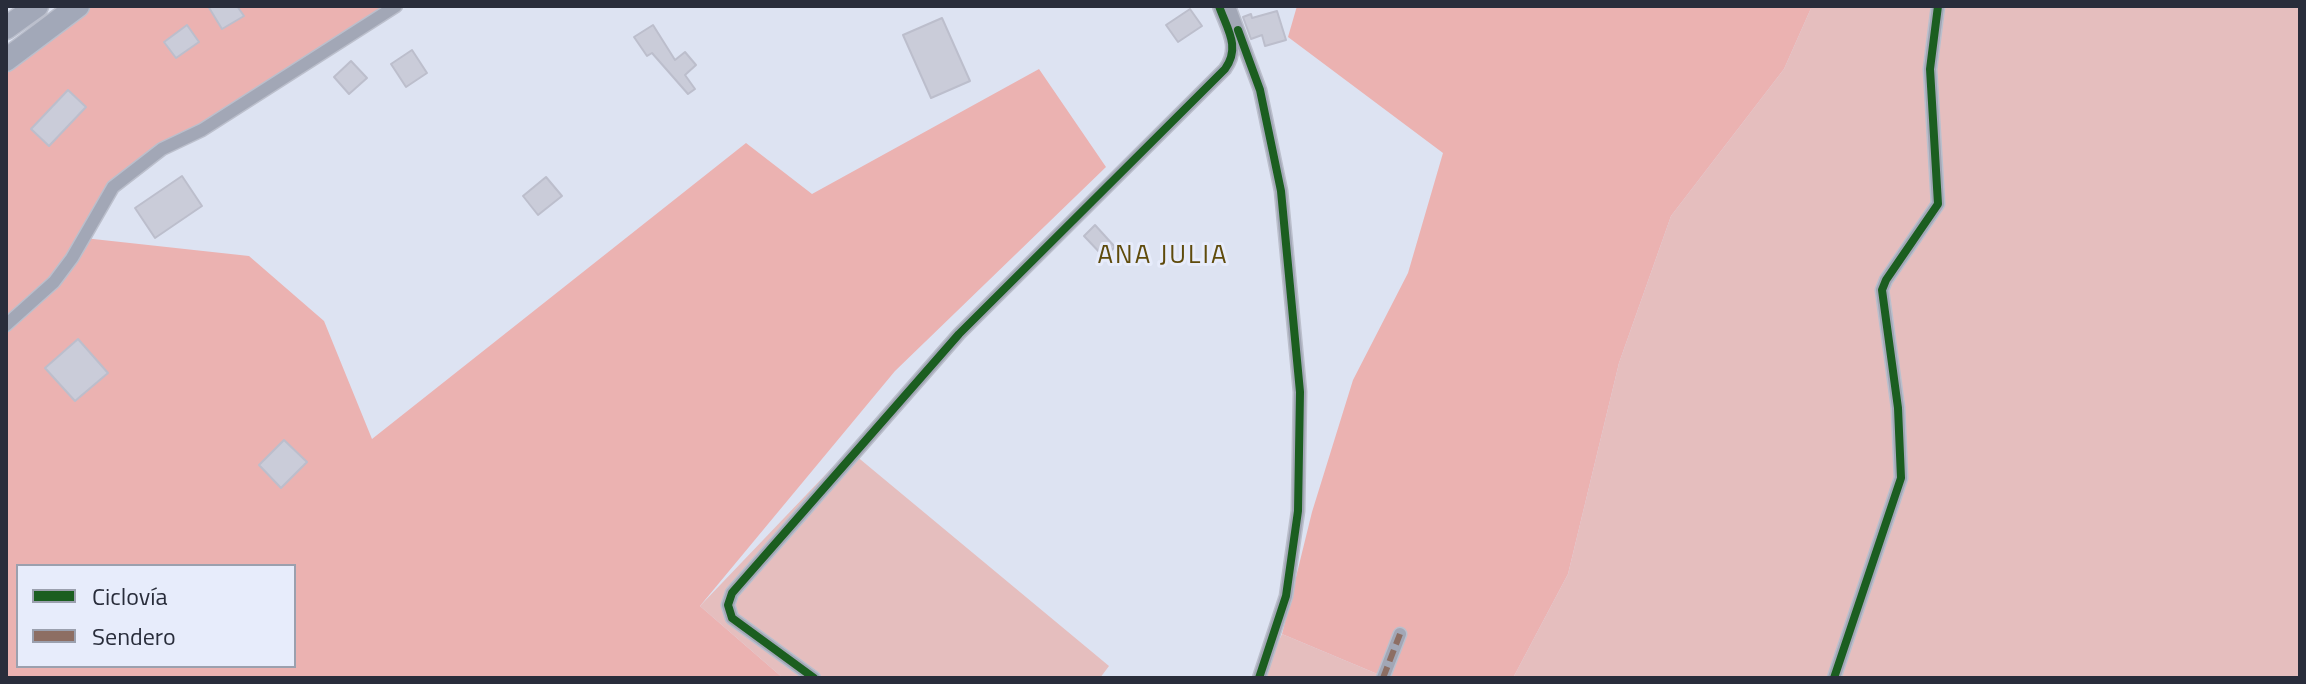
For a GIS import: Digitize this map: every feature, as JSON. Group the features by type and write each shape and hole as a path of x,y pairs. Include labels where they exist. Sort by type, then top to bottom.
{"highway":[{"path":"6,28 37,6"},
{"path":"6,60 78,6"}],"street":[{"path":"6,325 54,282 72,258 113,187 162,149 202,130 396,6"},
{"path":"814,678 732,618 728,605 732,593 959,334 1225,69 1233,58 1233,45 1219,6"},
{"path":"1229,6 1260,90 1281,191 1300,392 1298,511 1286,596 1259,678"},
{"path":"1834,678 1901,478 1898,408 1882,290 1938,204 1930,69 1938,6"},
{"path":"1383,678 1400,634"}],"shaded area":[{"path":"78,6 396,6 113,187 84,238 249,256 324,321 372,439 746,143 812,194 1039,69 1106,167 895,371 700,606 783,678 6,678 6,60"},
{"path":"1297,6 1812,6 1784,69 1671,216 1619,363 1568,574 1513,678 1387,678 1282,634 1312,512 1353,380 1408,273 1443,153 1288,37"},
{"path":"1812,6 2300,6 2300,678 1513,678 1568,574 1619,363 1671,216 1784,69"},
{"path":"849,450 1109,666 1100,678 783,678 700,606"},
{"path":"1282,634 1387,678 1261,678"}],"building":[{"path":"208,6 237,6 244,16 222,29"},
{"path":"1190,9 1202,26 1178,42 1166,25"},
{"path":"1277,11 1286,40 1265,46 1262,35 1251,39 1243,17 1251,14 1252,18"},
{"path":"942,18 970,81 931,98 903,35"},
{"path":"187,25 199,42 176,58 164,42"},
{"path":"653,25 675,60 685,52 696,65 685,75 695,89 688,94 652,53 647,56 634,37"},
{"path":"412,50 427,73 406,87 391,64"},
{"path":"351,61 367,78 349,94 334,77"},
{"path":"68,90 86,107 49,146 31,129"},
{"path":"182,176 202,206 155,238 135,208"},
{"path":"546,177 562,196 538,215 523,196"},
{"path":"1095,225 1115,247 1104,257 1084,236"},
{"path":"78,339 108,373 75,401 45,368"},
{"path":"284,440 307,462 281,488 259,465"}],"marked path":[{"path":"1383,678 1400,634"}],"cycle path":[{"path":"814,678 732,618 728,605 732,593 959,334 1225,69 1230,61 1232,45 1219,6"},
{"path":"1834,678 1901,478 1898,408 1882,290 1938,204 1930,69 1938,6"},
{"path":"1238,30 1260,90 1281,191 1300,392 1298,511 1286,596 1259,678"}],"district":[{"name":"ANA JULIA","path":"1163,257"}]}
